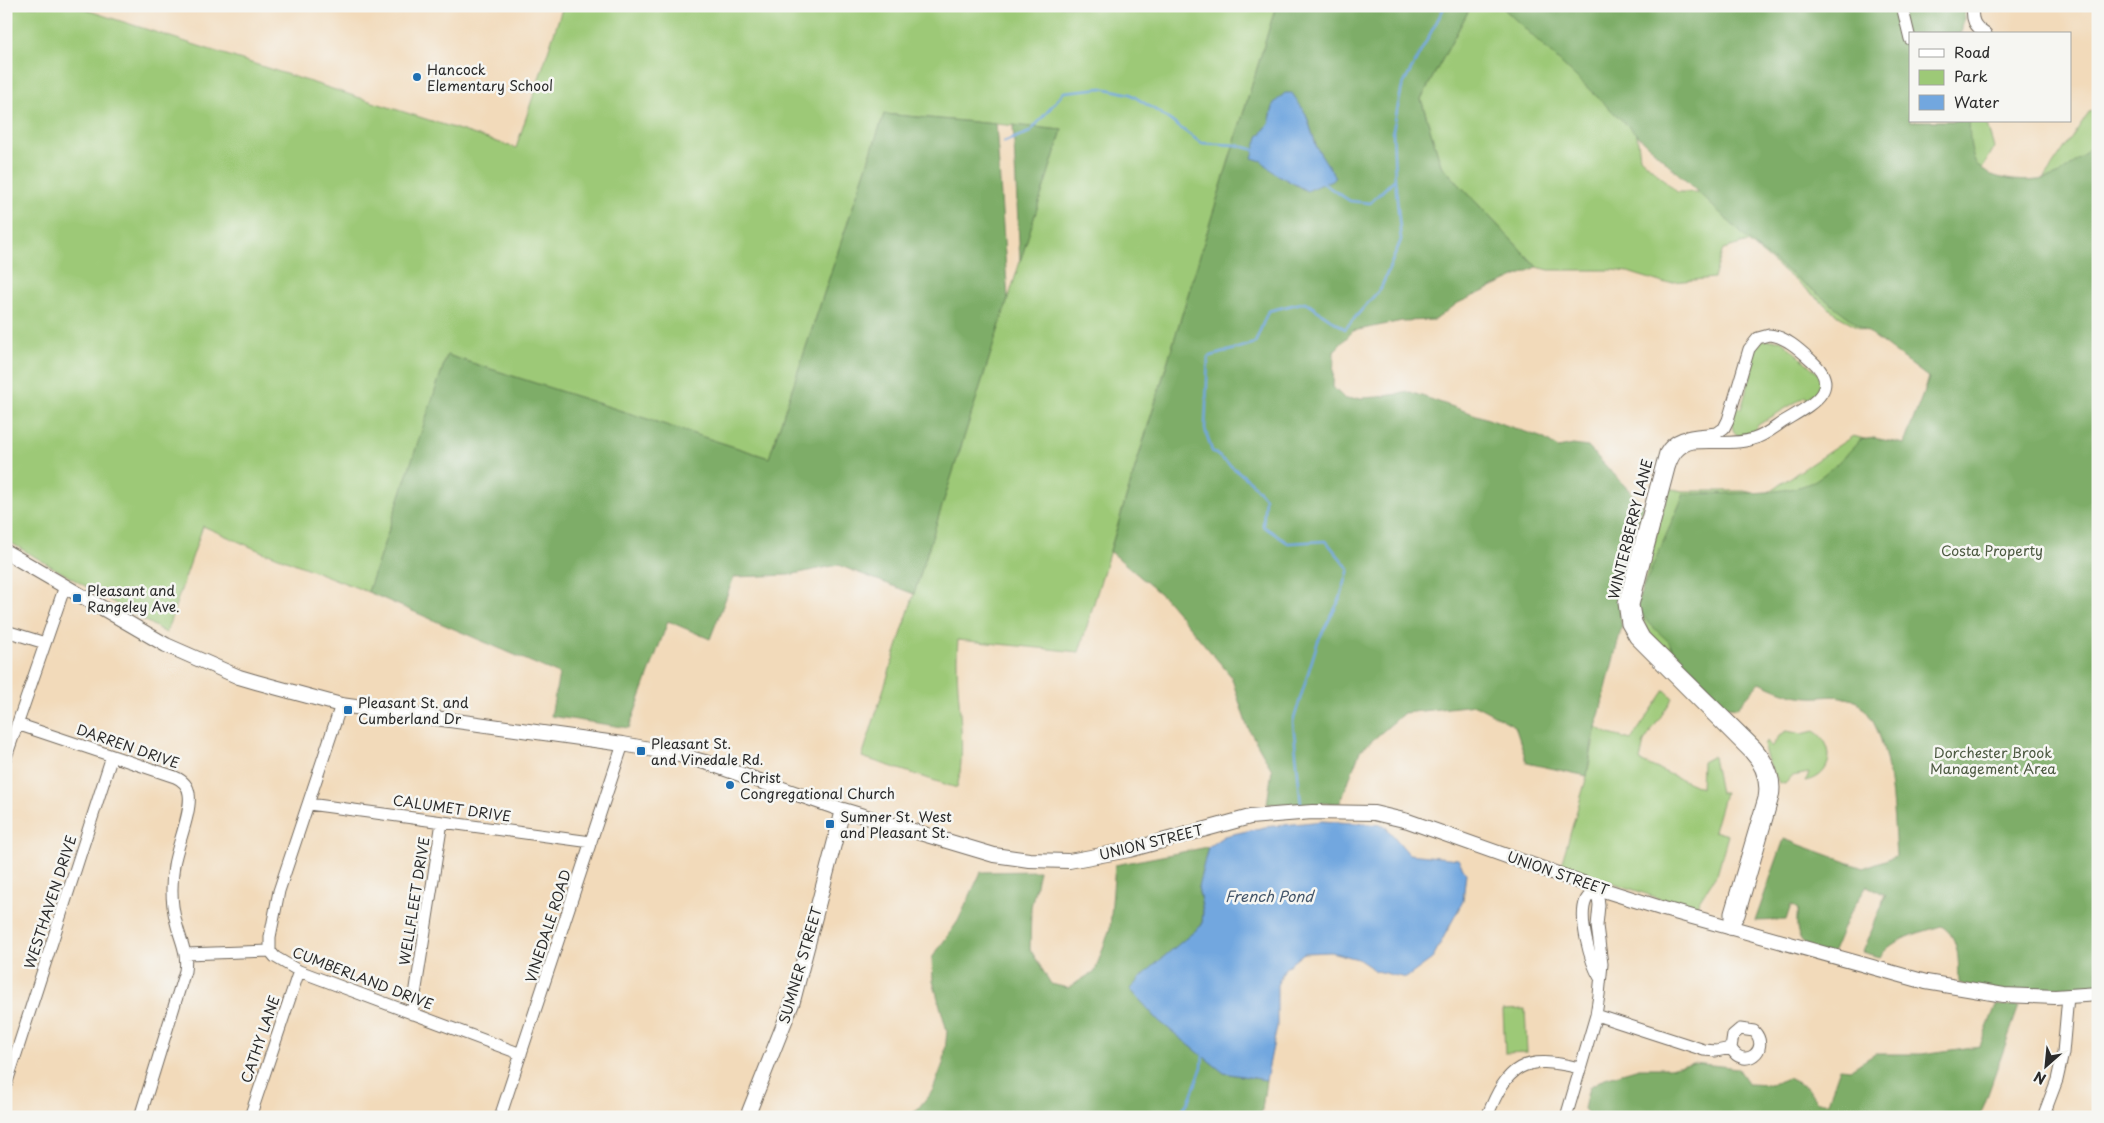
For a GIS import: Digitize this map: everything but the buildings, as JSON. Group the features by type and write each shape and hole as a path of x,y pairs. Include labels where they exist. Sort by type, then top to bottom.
{"main road":[{"name":"UNION STREET","path":"6,552 111,615 166,645 213,666 256,682 341,705 623,744 708,763 843,810 994,855 1016,859 1069,861 1129,850 1250,817 1352,812 1374,813 1408,821 1596,888 1730,929 1949,987 2004,995 2068,996 2098,994"},
{"name":"SUMNER STREET","path":"748,1117 793,1001 843,810"}],"street":[{"path":"1902,6 1909,34"},
{"path":"1973,6 1972,20 1978,29 1983,32"},
{"name":"WINTERBERRY LANE","path":"1692,690 1641,632 1634,616 1634,599 1674,455 1682,447 1689,444 1735,441 1759,437 1817,400 1824,391 1823,375 1816,365 1782,338 1769,335 1758,338 1748,352 1724,428 1717,433 1680,438 1667,450 1662,462 1625,598 1626,618 1635,638 1692,690 1768,765 1770,789 1730,913 1730,929"},
{"path":"1724,428 1735,441"},
{"path":"6,757 65,586"},
{"path":"6,631 45,643"},
{"path":"186,954 270,952 270,937 279,891 341,705"},
{"name":"DARREN DRIVE","path":"17,724 175,777 187,788 189,803 174,862 172,886 176,921 186,954 184,977 140,1117"},
{"name":"VINEDALE ROAD","path":"500,1117 623,744"},
{"name":"WESTHAVEN DRIVE","path":"6,1085 112,756"},
{"name":"CALUMET DRIVE","path":"309,804 591,842"},
{"name":"WELLFLEET DRIVE","path":"412,1014 442,822"},
{"path":"1566,1117 1596,1015 1600,978 1592,966 1585,925 1586,900 1596,888"},
{"name":"CUMBERLAND DRIVE","path":"270,952 283,963 299,971 521,1054"},
{"name":"CATHY LANE","path":"250,1117 299,971"},
{"path":"2043,1117 2057,1080 2064,1053 2068,996"},
{"path":"1596,1015 1704,1050 1716,1051 1731,1048"},
{"path":"1487,1117 1499,1089 1507,1077 1516,1070 1538,1062 1554,1062 1579,1068"}],"green space":[{"path":"6,6 74,6 516,148 563,6 1276,6 1079,652 958,640 957,677 962,752 957,788 862,757 1062,130 884,114 769,458 447,355 368,592 267,554 203,526 166,633 6,540"},
{"path":"1276,6 1471,6 1421,99 1441,165 1537,267 1458,303 1435,320 1402,321 1353,331 1334,351 1333,387 1345,399 1378,397 1410,392 1543,438 1558,448 1573,445 1588,447 1643,505 1622,582 1620,612 1622,626 1592,743 1587,776 1527,763 1515,726 1475,705 1404,713 1360,751 1340,803 1267,804 1272,770 1247,726 1231,676 1165,598 1110,551","holes":["1274,103 1306,114 1317,148 1335,178 1274,173 1262,161 1258,137 1269,124"]},
{"name":"Costa Property","path":"1471,6 1620,6 1640,157 1677,192 1776,193 1911,122 1986,122 1994,148 1977,178 2023,209 2089,112 2098,110 2098,821 1994,928 1882,904 1888,881 1910,845 1879,710 1851,688 1694,677 1666,652 1650,634 1640,612 1639,600 1669,488 1682,491 1744,491 1764,495 1853,436 1891,446 1910,444 1931,365 1840,317 1748,242 1723,249 1714,278 1663,283 1628,272 1613,270 1549,270 1537,267 1441,165 1421,99"},
{"name":"Dorchester Brook Management Area","path":"1501,6 1966,6 1961,32 1909,32 1909,122 1969,122 1971,148 1976,163 1982,170 1991,175 2015,180 2040,180 2059,174 2080,158 2098,138 2098,996 1984,991 1959,983 1955,944 1952,937 1941,926 1899,941 1885,950 1880,957 1863,952 1886,895 1867,886 1848,916 1831,956 1813,949 1802,941 1797,928 1798,909 1791,905 1786,920 1755,921 1784,839 1863,868 1896,856 1889,772 1877,730 1868,713 1854,700 1837,696 1797,696 1760,682 1737,708 1721,706 1684,671 1669,642 1646,620 1636,604 1684,494 1767,492 1798,487 1810,483 1830,470 1860,440 1874,438 1904,444 1929,378 1757,248"},
{"path":"884,114 996,124 1008,299 914,594 838,565 789,575 734,577 710,639 668,621 629,728 551,716 559,674 368,592 447,355 769,458"},
{"path":"1013,125 1062,130 1020,262"},
{"path":"1762,340 1781,340 1820,375 1820,392 1807,400 1806,396 1758,425 1752,435 1738,435 1732,428 1733,417 1737,405 1741,409 1753,368 1748,359"},
{"path":"1665,690 1673,698 1644,742 1640,761 1701,788 1702,762 1713,756 1720,793 1725,793 1714,831 1728,835 1717,874 1693,910 1561,865 1587,776 1596,727 1609,734 1631,740"},
{"path":"1787,731 1802,734 1814,731 1826,744 1829,751 1827,766 1815,778 1806,781 1809,773 1792,776 1785,784 1779,783 1768,762 1765,745 1766,741 1771,747 1780,735"},
{"path":"1208,847 1198,887 1203,911 1202,925 1173,951 1224,1073 1266,1080 1261,1117 908,1117 916,1111 933,1090 944,1061 947,1031 933,981 932,958 958,921 981,872 1039,871 1031,907 1030,949 1051,984 1068,988 1095,971 1110,928 1115,865"},
{"path":"1996,1005 2019,1006 1980,1117 1591,1117 1584,1109 1589,1087 1605,1078 1639,1068 1669,1068 1694,1063 1738,1068 1749,1084 1770,1085 1788,1078 1806,1087 1817,1102 1828,1102 1840,1068 1851,1069 1875,1054 1922,1054 1980,1046"},
{"path":"1525,1009 1527,1052 1505,1053 1503,1010"}],"water":[{"path":"1285,93 1292,93 1306,114 1317,148 1336,178 1307,191 1274,173 1262,161 1252,158 1258,137 1269,124 1274,103"},
{"name":"French Pond","path":"1322,821 1384,825 1409,854 1458,859 1466,873 1463,901 1432,959 1406,978 1376,971 1358,959 1331,952 1304,953 1285,968 1277,985 1277,1027 1266,1080 1224,1073 1159,1021 1130,989 1202,925 1203,911 1198,887 1208,847 1224,836 1265,827"}],"waterway":[{"path":"1301,805 1293,722 1318,641 1340,599 1349,569 1326,541 1288,543 1263,526 1265,498 1250,481 1212,451 1205,429 1208,357 1255,343 1268,311 1305,302 1345,329 1381,288 1401,240 1395,179 1393,130 1402,87 1445,6"},
{"path":"1004,142 1030,132 1064,92 1102,88 1130,94 1201,143 1237,145 1255,150"},
{"path":"1321,182 1350,201 1370,203 1395,179"},
{"path":"1176,1117 1189,1101 1202,1067 1203,1053"}],"place":[{"name":"Hancock Elementary School","path":"417,77"},
{"name":"Pleasant and Rangeley Ave.","path":"77,598"},
{"name":"Pleasant St. and Cumberland Dr","path":"348,710"},
{"name":"Pleasant St. and Vinedale Rd.","path":"641,751"},
{"name":"Christ Congregational Church","path":"730,785"},
{"name":"Sumner St. West and Pleasant St.","path":"830,824"}]}
